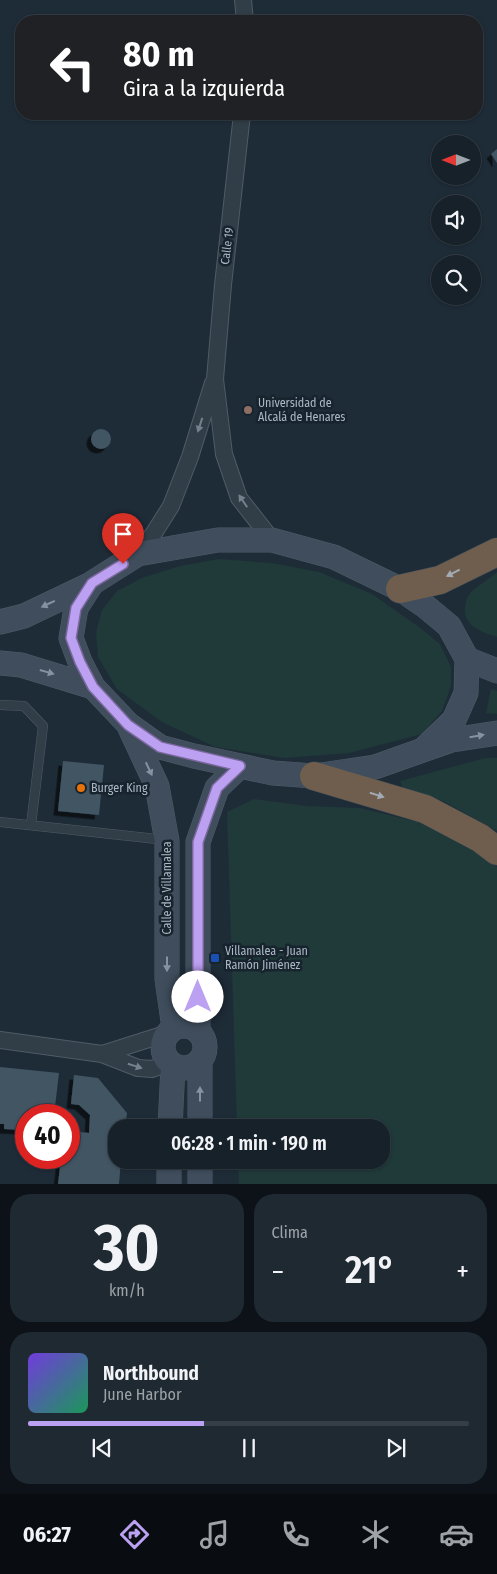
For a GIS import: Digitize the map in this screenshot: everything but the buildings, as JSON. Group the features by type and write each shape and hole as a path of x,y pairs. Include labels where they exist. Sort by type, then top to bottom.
{"highway":[{"path":"400,589 440,580 497,552"},
{"path":"314,776 425,809 480,838 497,850"}],"street":[{"path":"242,0 244,15"},
{"name":"Calle 19","path":"241,120 223,284 215,379 224,454 240,498 272,540"},
{"name":"Calle 19","path":"138,554 171,506 190,457 215,379"},
{"path":"0,622 24,616 92,583 138,554 218,540 272,540 334,557 400,589 449,626 467,659 466,693 454,720 423,750"},
{"path":"92,583 76,608 71,638 80,662 93,687 128,725 160,747 273,773 314,776 375,767 452,740 497,732"},
{"path":"467,659 497,671"},
{"path":"0,663 21,664 93,687"},
{"name":"Calle de Villamalea","path":"128,725 157,786 168,841 167,979 171,1030"},
{"path":"198,1031 198,842 217,788 240,766"},
{"path":"102,1054 182,1026 198,1031 203,1037 205,1046 204,1054 200,1061 200,1119"},
{"path":"170,1119 171,1064 163,1051 164,1038 171,1030"},
{"path":"0,1040 102,1054 138,1068 152,1069 171,1064 187,1068 200,1061"},
{"path":"169,1169 169,1184"},
{"path":"200,1169 200,1184"}],"lane":[{"path":"0,704 24,706 43,726 31,825"},
{"path":"0,822 168,841"}],"green space":[{"path":"219,559 272,563 319,572 372,594 440,644 451,667 451,686 442,711 422,734 349,753 285,758 215,747 162,722 117,689 98,657 96,633 102,610 117,591 142,578 180,566"},
{"path":"497,572 497,637 480,631 470,624 465,614 465,607 471,592"},
{"path":"491,689 497,691 497,714 486,713"},
{"path":"485,758 497,758 497,831 443,801 403,789 400,781"},
{"path":"254,799 307,806 360,808 418,822 482,854 497,867 497,1184 239,1184 238,1169 390,1169 390,1119 237,1119 227,812"}],"place":[{"name":"Universidad de Alcalá de Henares","path":"248,410"},
{"name":"Burger King","path":"81,788"},
{"name":"Villamalea - Juan Ramón Jiménez","path":"215,958"}],"route":[{"path":"123,564 92,583 76,608 71,638 80,662 93,687 128,725 160,747 240,766 217,788 198,842 198,997"}]}
